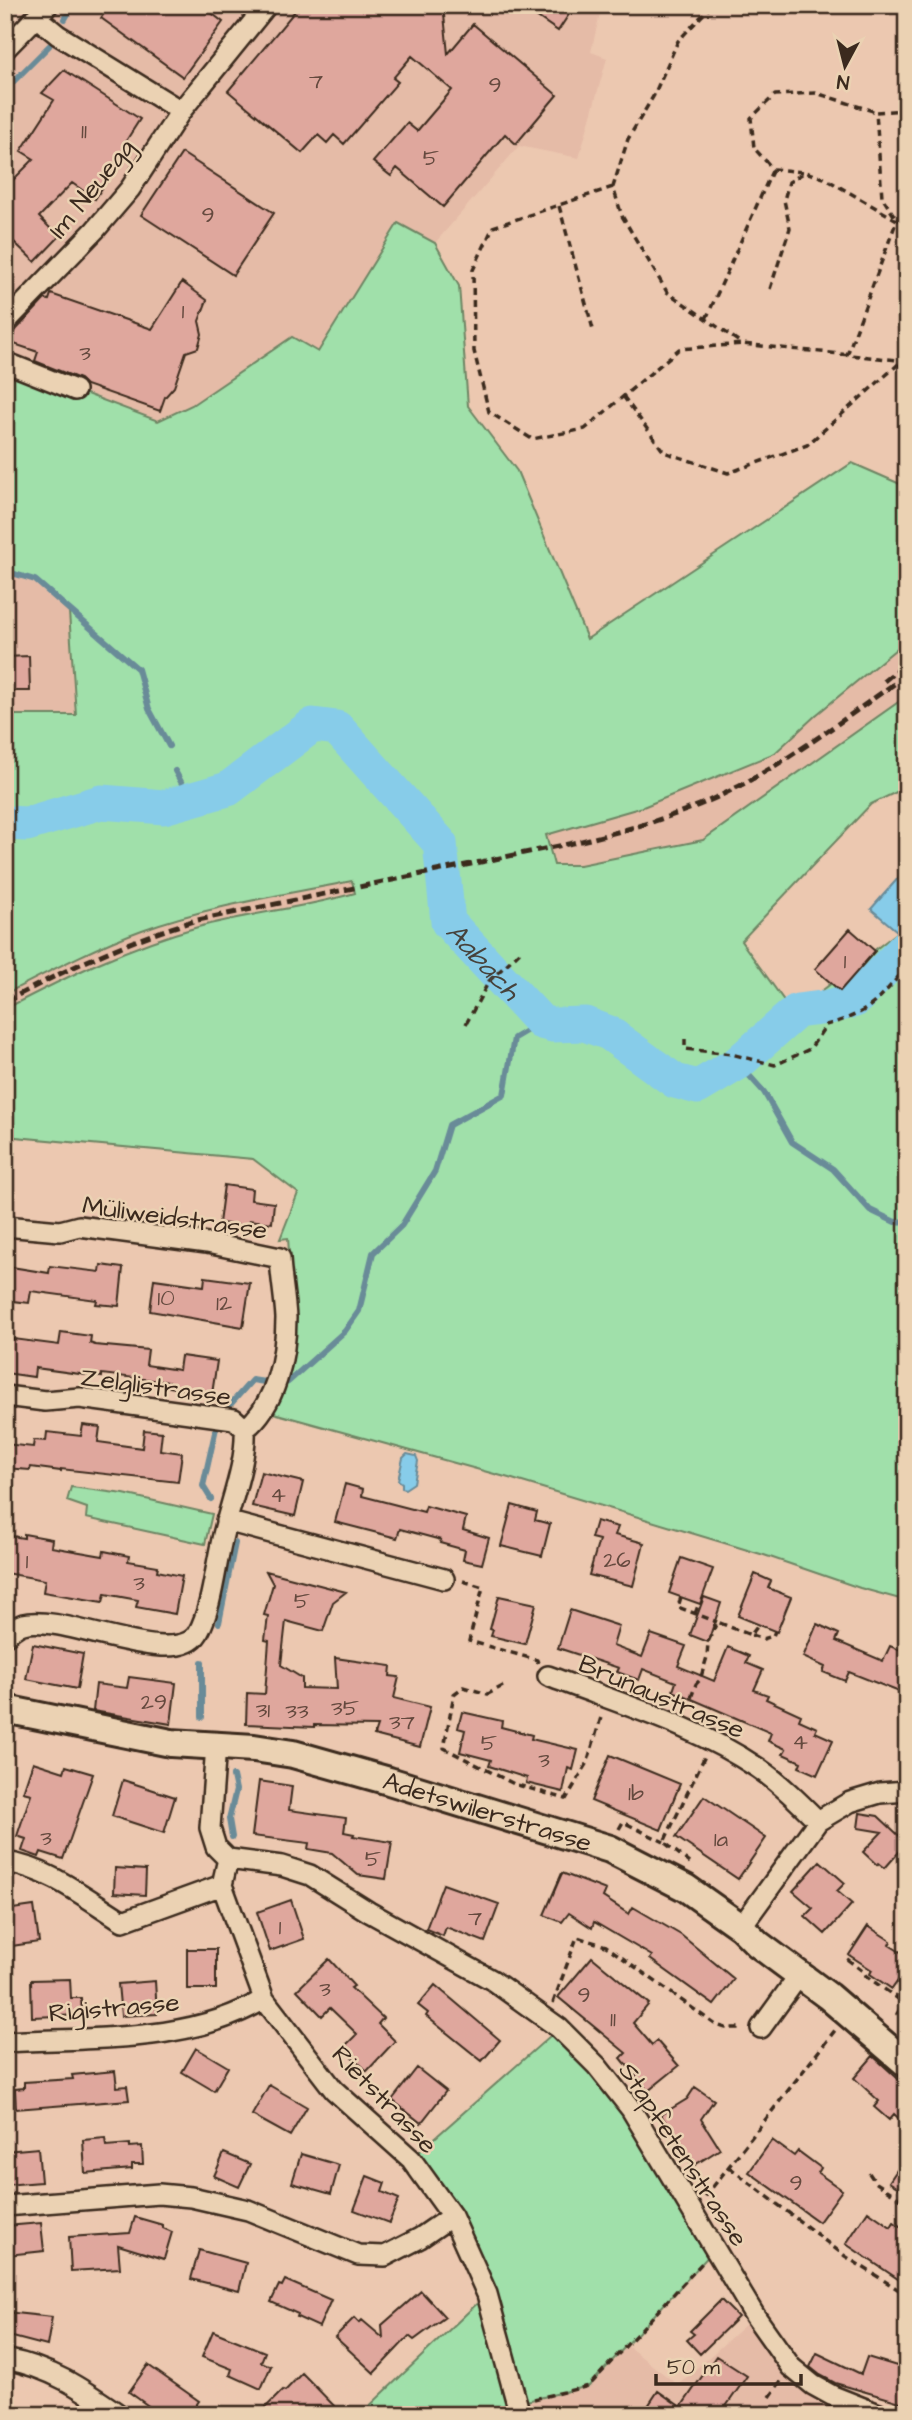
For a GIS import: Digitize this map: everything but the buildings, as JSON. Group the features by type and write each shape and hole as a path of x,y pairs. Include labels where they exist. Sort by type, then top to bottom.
{"street":[{"name":"Im Neuegg","path":"5,323 95,230 130,189 181,111 267,5"},
{"path":"5,49 42,11 58,35 181,111"},
{"path":"5,362 75,390"},
{"name":"Müliweidstrasse","path":"5,1226 60,1231 79,1226 207,1243 280,1258 286,1318 281,1364 263,1410 258,1419 245,1429"},
{"name":"Zelglistrasse","path":"5,1396 45,1401 80,1398 234,1419 245,1429 246,1445 204,1618 196,1636 180,1647 158,1647 46,1622 21,1625 5,1636"},
{"path":"226,1521 444,1579"},
{"name":"Brunaustrasse","path":"548,1676 712,1742 759,1769 799,1801 818,1821"},
{"name":"Adetswilerstrasse","path":"5,1709 147,1738 267,1750 330,1763 610,1849 686,1888 741,1927 758,1944 800,1974 907,2064"},
{"path":"5,1862 25,1865 61,1881 123,1921 222,1885 228,1859 216,1847 210,1828 216,1745"},
{"path":"741,1927 818,1821 860,1798 907,1791"},
{"name":"Stapfetenstrasse","path":"228,1859 282,1866 310,1875 369,1912 492,1980 559,2028 597,2066 631,2109 772,2344 791,2367 813,2385 833,2396 881,2415"},
{"name":"Rietstrasse","path":"222,1885 264,2000 334,2090 411,2159 452,2216 487,2294 519,2409"},
{"path":"761,2028 800,1974"},
{"name":"Rigistrasse","path":"5,2042 149,2034 201,2025 245,2011 264,2000"},
{"path":"5,2206 159,2194 191,2197 248,2210 358,2255 385,2256 420,2238 452,2216"},
{"path":"5,2359 32,2364 70,2381 120,2415"}],"path":[{"path":"712,5 678,41 654,95 628,139 613,187 622,216 667,292 743,344"},
{"path":"907,110 876,112 816,93 775,95 751,118 754,148 773,169 805,172 824,178 897,220 907,220"},
{"path":"876,112 882,197 897,220"},
{"path":"706,319 773,169"},
{"path":"770,289 790,228 784,200 789,182 805,172"},
{"path":"613,187 493,227 473,270 474,351 489,412 532,439 585,429 678,349 743,344 904,361"},
{"path":"559,205 593,328"},
{"path":"847,355 897,220"},
{"path":"623,396 664,452 729,473 807,445 904,361"},
{"path":"466,1024 489,981 522,950"},
{"path":"685,1039 685,1049 731,1054 775,1065 810,1049 826,1025 852,1018 874,1005 907,967"},
{"path":"444,1579 483,1587 469,1641 537,1660 548,1676"},
{"path":"681,1597 678,1607 751,1635 764,1639 773,1636 775,1631"},
{"path":"695,1614 699,1603"},
{"path":"680,1727 696,1684 700,1680 707,1657 708,1642 716,1622"},
{"path":"751,1635 759,1624"},
{"path":"503,1686 488,1694 463,1688 454,1695 444,1748 514,1784 566,1799 587,1765 606,1699"},
{"path":"698,1870 664,1842 712,1742"},
{"path":"550,2011 577,1937 606,1946 712,2022 726,2028"},
{"path":"847,1959 866,1976 905,2000 897,2014 907,2021"},
{"path":"702,2201 840,2024"},
{"path":"729,2167 845,2256 907,2295"},
{"path":"869,2173 875,2182 907,2203"},
{"path":"519,2409 589,2386 715,2249"},
{"path":"779,2373 784,2377"}],"shaded area":[{"path":"48,5 602,5 591,52 607,58 579,158 519,146 435,243 398,223 318,353 158,421 8,365 5,383 5,49"},
{"path":"5,571 35,580 69,612 76,715 5,715"},
{"path":"907,640 907,696 703,840 580,865 554,865 546,835 643,807 775,753 816,715"},
{"path":"353,881 355,893 222,921 126,950 5,1009 5,994 94,949 142,930 230,906"},
{"path":"755,2316 791,2367 881,2415 520,2415 517,2403 589,2386 626,2345 678,2385"}],"green space":[{"path":"398,223 435,243 459,286 468,406 517,471 587,639 852,463 907,487 907,640 816,715 775,753 643,807 546,835 554,865 580,865 703,840 907,696 907,787 871,804 741,941 793,1013 907,925 907,1601 509,1478 270,1412 282,1385 295,1339 288,1238 280,1239 298,1193 253,1159 5,1136 5,1009 99,963 172,935 217,922 355,893 352,881 194,914 107,944 5,994 5,715 76,715 69,612 35,580 5,571 7,364 158,421 192,405 292,337 318,352"},
{"path":"71,1487 124,1494 212,1514 205,1544 86,1518 87,1508 67,1501"},
{"path":"559,2028 597,2066 715,2249 589,2386 518,2403 520,2415 360,2415 487,2294 411,2159"}],"water":[{"path":"907,868 907,920 897,931 871,909"},
{"path":"407,1454 416,1456 418,1461 414,1483 405,1489 398,1480 403,1458"}],"waterway":[{"path":"65,19 73,5"},
{"path":"5,90 49,46"},
{"path":"5,571 35,580 138,669 149,709 169,746"},
{"name":"Aabach","path":"5,823 27,824 101,802 164,807 228,789 313,725 337,728 440,843 448,922 541,1022 553,1025 585,1024 609,1033 675,1081 698,1087 738,1063 797,1011 855,1000 907,946"},
{"path":"175,771 191,800"},
{"path":"288,1382 345,1331 359,1311 373,1253 402,1225 435,1171 449,1125 504,1095 514,1038 541,1022"},
{"path":"738,1063 764,1092 792,1142 833,1169 870,1210 895,1222 907,1221"},
{"path":"229,1406 252,1380 265,1382"},
{"path":"211,1499 203,1486 216,1428"},
{"path":"219,1623 235,1543"},
{"path":"202,1662 202,1717"},
{"path":"232,1837 229,1819 236,1790 233,1776"}],"railway":[{"path":"884,681 907,662"},
{"path":"5,1002 97,957 144,937 193,921 573,843 639,826 682,811 725,794 766,771 907,675"}]}
